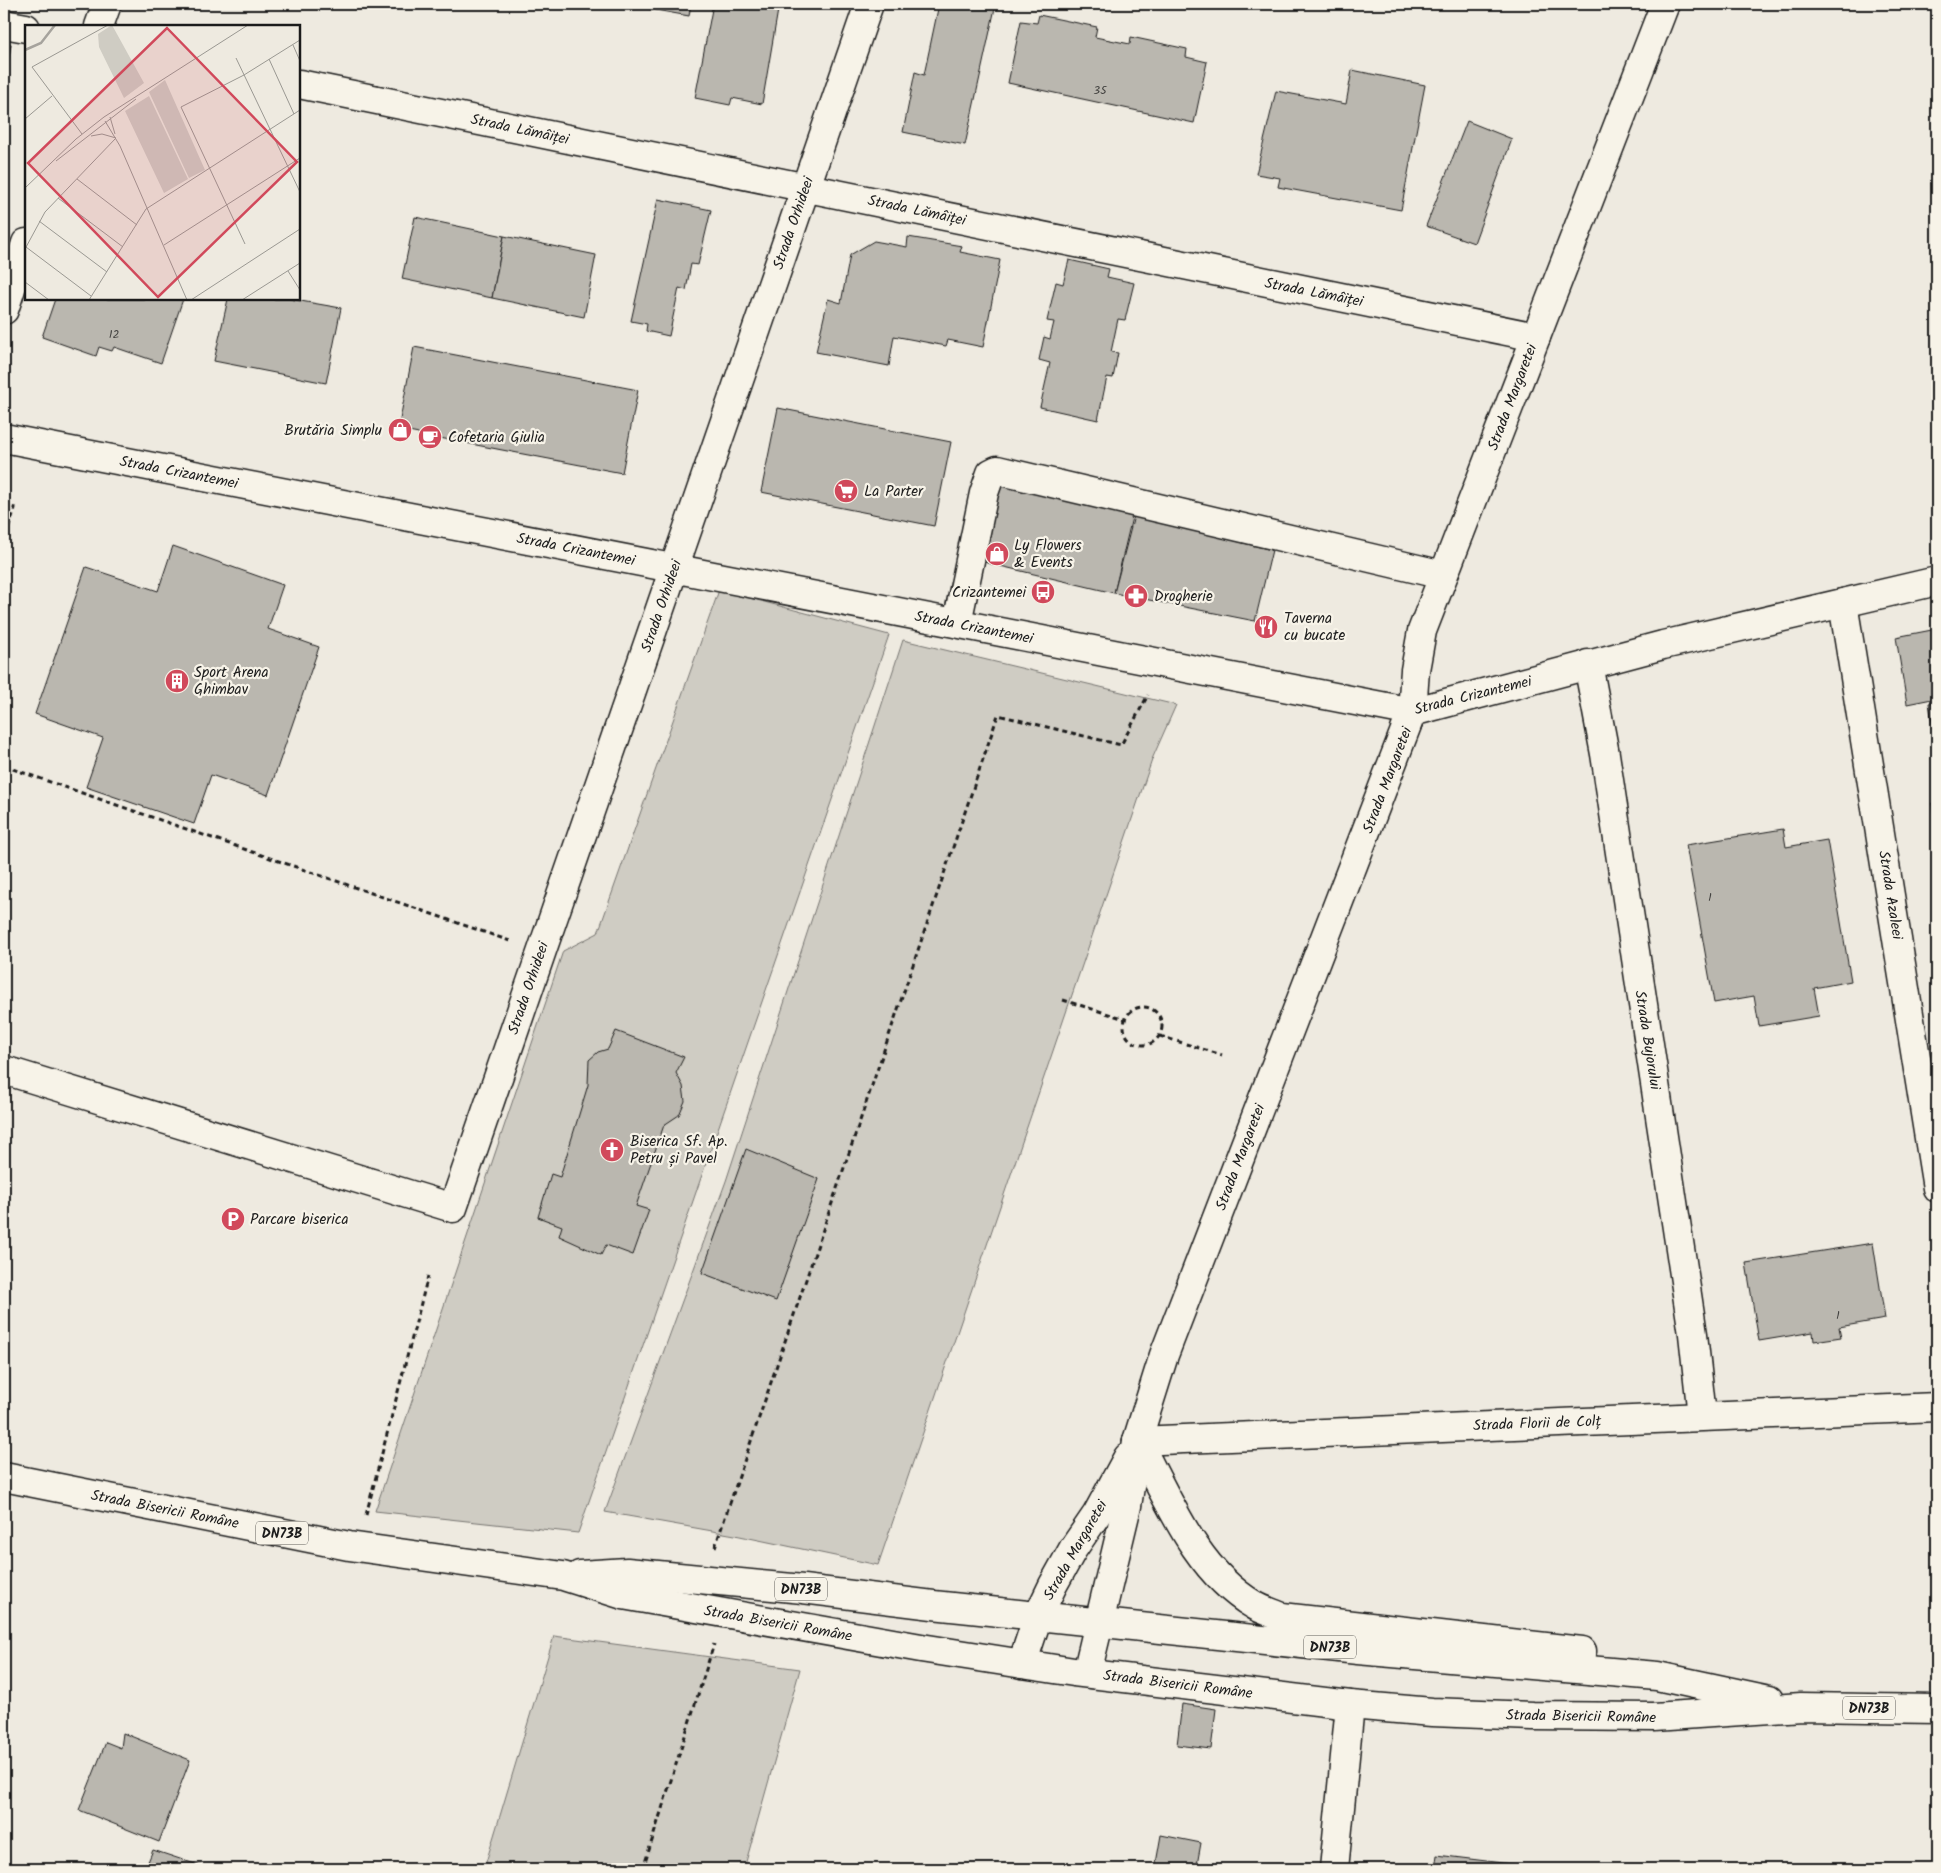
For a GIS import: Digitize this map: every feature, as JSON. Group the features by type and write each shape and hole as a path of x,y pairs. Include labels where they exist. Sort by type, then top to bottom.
{"street":[{"path":"99,25 107,4"},
{"name":"Strada Orhideei","path":"4,1070 453,1208 869,4"},
{"name":"Strada Margaretei","path":"1087,1673 1127,1506 1137,1441 1164,1355 1412,712 1415,670 1422,631 1665,4"},
{"path":"4,24 25,28"},
{"name":"Strada Lămâiței","path":"300,84 1536,337"},
{"path":"4,310 25,246"},
{"name":"Strada Crizantemei","path":"4,438 1412,712 1588,664 1937,581"},
{"path":"956,623 984,493 991,473 997,470 1443,575"},
{"name":"Strada Azaleei","path":"1843,603 1937,1188"},
{"name":"Strada Bujorului","path":"1588,664 1605,754 1693,1334 1702,1416"},
{"name":"Strada Florii de Colț","path":"1137,1441 1937,1407"},
{"path":"1137,1441 1190,1539 1208,1565 1232,1589 1254,1606 1282,1617 1569,1649 1597,1654 1622,1673"},
{"name":"Strada Margaretei","path":"1022,1664 1038,1616 1073,1549 1097,1514 1137,1441"},
{"name":"Strada Bisericii Române","path":"4,1477 349,1546 563,1576 623,1595 922,1648 1087,1673 1350,1705 1432,1712 1533,1716 1654,1717 1800,1707 1937,1709"},
{"name":"Strada Bisericii Române","path":"563,1576 627,1572 1358,1650 1657,1676 1800,1707"},
{"path":"1334,1869 1350,1705"}],"path":[{"path":"4,505 15,508 4,542"},
{"path":"714,1547 998,716 1121,745 1150,691"},
{"path":"4,766 541,952"},
{"path":"1062,1000 1125,1019"},
{"path":"1139,1007 1152,1008 1161,1017 1163,1030 1160,1036 1150,1044 1138,1045 1127,1038 1124,1025 1125,1019 1128,1014 1139,1007"},
{"path":"1160,1036 1222,1055"},
{"path":"364,1520 428,1276"},
{"path":"643,1869 714,1644"}],"shaded area":[{"path":"719,590 889,635 578,1533 375,1511 563,951 598,933"},
{"path":"903,640 1176,705 1153,757 878,1565 735,1535 605,1512 726,1181"},
{"path":"554,1636 800,1669 744,1869 484,1869"}],"building":[{"path":"622,4 691,4 689,16"},
{"path":"713,4 779,4 762,104 732,98 730,105 695,98"},
{"path":"939,4 975,4 995,8 965,145 903,132 915,72 924,75"},
{"path":"1039,15 1097,27 1095,37 1130,44 1131,37 1187,49 1186,57 1207,62 1194,123 1008,83 1021,21 1037,23"},
{"path":"4,43 11,44 4,91"},
{"path":"1352,70 1425,85 1401,210 1278,187 1280,178 1256,174 1276,91 1346,104"},
{"path":"1467,121 1512,139 1474,243 1426,226"},
{"path":"658,199 711,210 698,265 691,264 686,290 679,288 669,336 646,331 647,324 631,321"},
{"path":"415,217 504,236 492,298 402,279"},
{"path":"504,236 596,255 584,317 492,298"},
{"path":"908,237 962,246 960,252 1000,260 983,347 948,340 946,346 894,336 889,366 816,352 828,299 841,303 850,255 874,241 907,247"},
{"path":"1069,260 1109,269 1107,277 1134,283 1125,320 1118,319 1111,352 1118,353 1113,378 1107,377 1098,420 1040,407 1050,363 1039,360 1044,337 1050,339 1054,322 1047,321 1056,282 1063,284"},
{"path":"55,300 183,300 161,363 114,347 112,351 99,347 96,356 42,337"},
{"path":"228,300 295,300 341,308 326,383 214,361"},
{"path":"414,347 638,390 622,473 398,430"},
{"path":"778,408 951,442 934,526 761,492"},
{"path":"996,481 1133,513 1114,593 979,561"},
{"path":"1134,516 1272,550 1255,621 1114,593"},
{"name":"Sport Arena Ghimbav","path":"173,546 283,585 268,629 319,647 268,795 211,775 194,824 86,787 103,738 35,714 86,567 158,591"},
{"path":"1937,629 1937,698 1907,704 1896,637"},
{"path":"1937,702 1937,756 1929,703"},
{"path":"1932,803 1937,803 1937,839"},
{"path":"1783,829 1786,847 1827,840 1851,981 1814,988 1819,1016 1759,1026 1754,996 1714,1003 1686,845"},
{"name":"Biserica Sf. Ap. Petru și Pavel","path":"616,1031 684,1057 676,1073 683,1086 685,1101 679,1115 664,1125 636,1206 649,1210 633,1255 606,1245 601,1255 559,1236 562,1226 538,1217 551,1174 560,1177 588,1085 589,1060 598,1052 608,1049"},
{"path":"746,1149 819,1179 776,1301 702,1273"},
{"path":"1873,1243 1885,1319 1839,1327 1841,1337 1814,1341 1813,1332 1759,1341 1746,1263"},
{"path":"1182,1704 1216,1709 1211,1749 1177,1745"},
{"path":"123,1733 190,1760 159,1842 79,1810 106,1742 121,1748"},
{"path":"1161,1835 1201,1843 1197,1865 1208,1867 1208,1869 1155,1869"},
{"path":"153,1850 210,1869 145,1869"},
{"path":"1437,1855 1519,1865 1518,1869 1435,1869"}],"place":[{"name":"Brutăria Simplu","path":"400,430"},
{"name":"Cofetaria Giulia","path":"430,437"},
{"name":"La Parter","path":"846,491"},
{"name":"Ly Flowers & Events","path":"997,554"},
{"name":"Crizantemei","path":"1043,592"},
{"name":"Drogherie","path":"1136,596"},
{"name":"Taverna cu bucate","path":"1266,627"},
{"name":"Sport Arena Ghimbav","path":"177,681"},
{"name":"Biserica Sf. Ap. Petru și Pavel","path":"612,1150"},
{"name":"Parcare biserica","path":"233,1219"}]}
